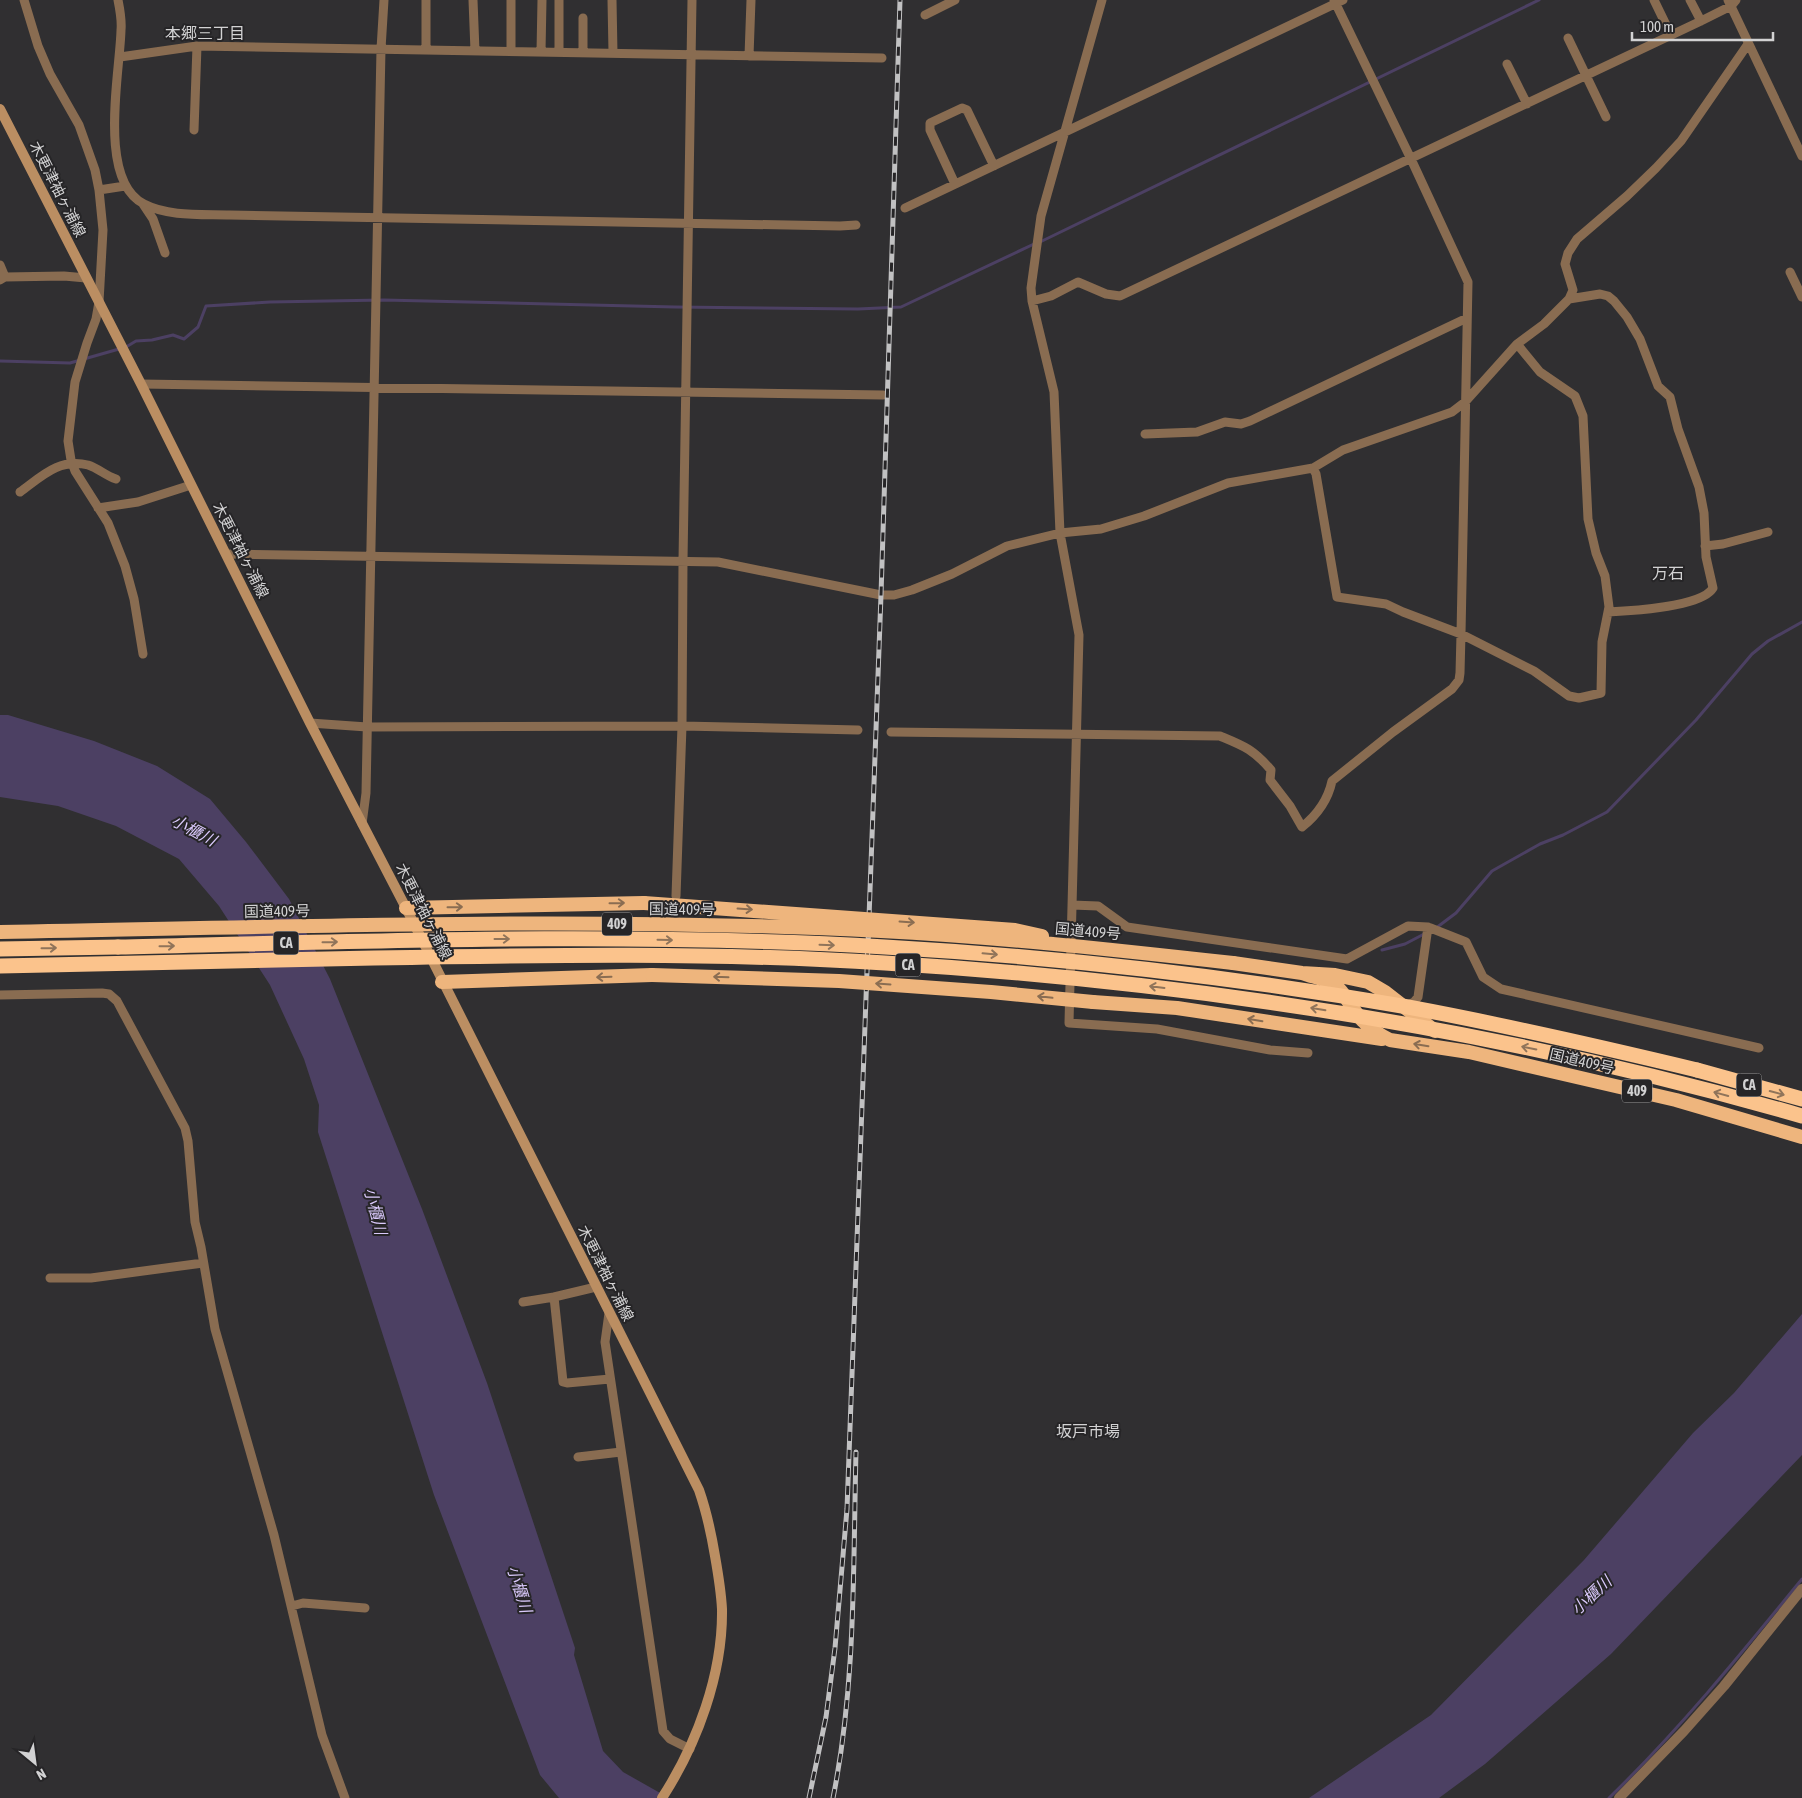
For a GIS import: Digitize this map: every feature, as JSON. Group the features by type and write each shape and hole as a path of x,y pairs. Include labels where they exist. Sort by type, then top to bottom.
{"highway":[{"path":"406,908 644,903 1015,930 1101,948"},
{"name":"国道409号","path":"0,932 580,924 880,931 1101,948 1302,973 1334,975 1368,982 1385,992 1447,1041 1469,1052"},
{"name":"CA","path":"0,950 444,940 584,939 872,946 970,952 1100,964 1219,978 1409,1008 1561,1038 1697,1070 1802,1099"},
{"name":"CA","path":"0,966 585,955 802,960 987,970 1098,980 1212,994 1405,1023 1614,1067 1802,1116"},
{"name":"国道409号","path":"1302,973 1333,983 1366,1025 1378,1035 1390,1040 1469,1052 1676,1100 1802,1137"},
{"path":"442,982 652,976 839,981 1177,1008 1390,1040"}],"main road":[{"name":"木更津袖ヶ浦線","path":"0,109 4,125 141,384 310,723 406,908 699,1490 708,1514 722,1608 717,1666 704,1712 690,1750 662,1798"}],"street":[{"path":"24,0 38,46 50,74 79,125 95,170 99,190 103,230 99,302 96,319 75,382 68,441 72,463 114,535 126,566 134,599 143,654"},
{"path":"118,0 122,28 114,135 116,156 126,186 143,204 153,219 165,253"},
{"path":"362,824 366,793 368,726 381,49 384,0"},
{"path":"426,0 426,50"},
{"path":"472,0 475,51"},
{"path":"511,0 511,51"},
{"path":"541,52 542,0"},
{"path":"559,0 559,52"},
{"path":"612,0 613,53"},
{"path":"676,896 682,726 692,0"},
{"path":"749,56 751,0"},
{"path":"926,15 955,0"},
{"path":"1102,0 1041,216 1031,288 1032,301 1054,392 1060,533 1079,635 1069,1023 1157,1028 1270,1050 1308,1053"},
{"path":"1654,0 1671,35"},
{"path":"1690,0 1701,21"},
{"path":"891,732 1220,736 1250,748 1264,762 1271,770 1270,780 1290,806 1302,827 1313,819 1319,810 1330,792 1332,781 1455,685 1459,680 1460,673 1464,402 1468,282 1337,1 1064,134 905,208"},
{"path":"1032,301 1051,296 1078,282 1106,294 1120,296 1701,21 1732,2 1748,44 1802,156"},
{"path":"582,53 583,18"},
{"path":"1568,38 1606,116"},
{"path":"226,554 718,562 881,595 894,595 952,574 1006,546 1060,533 1101,529 1144,516 1228,483 1313,468 1343,450 1452,412 1464,402 1517,344 1544,324 1569,298 1573,290 1565,264 1568,252 1577,239 1627,196 1681,140 1748,44"},
{"path":"120,57 197,46 882,58"},
{"path":"194,130 197,46"},
{"path":"1507,64 1527,104"},
{"path":"955,184 930,130 930,123 962,108 967,110 994,166"},
{"path":"99,190 126,186"},
{"path":"143,204 160,210 190,214 856,225"},
{"path":"0,265 3,279 64,276 86,278"},
{"path":"1790,272 1802,297"},
{"path":"1569,298 1600,294 1608,296 1628,317 1640,339 1654,379 1672,401 1678,429 1700,487 1704,513 1705,546 1713,588 1704,596 1668,606 1608,612"},
{"path":"1145,434 1198,432 1225,422 1241,424 1250,421 1467,318"},
{"path":"1313,468 1316,474 1337,597 1386,604 1461,634 1534,671 1569,696 1579,698 1601,693 1602,642 1608,612 1608,596 1605,576 1596,553 1588,519 1584,426 1575,396 1540,372 1517,344"},
{"path":"141,384 883,395"},
{"path":"20,492 58,465 72,463 89,465 116,479"},
{"path":"98,508 138,502 191,485"},
{"path":"1705,546 1723,544 1768,532"},
{"path":"310,723 368,726 682,726 858,730"},
{"path":"1072,905 1098,906 1127,927 1347,959 1408,926 1428,927 1466,942 1483,977 1500,989 1759,1048"},
{"path":"1403,1006 1414,1002 1418,997 1428,927"},
{"path":"0,995 109,994 117,1001 184,1128 188,1141 195,1222 216,1329 274,1535 322,1735 346,1798"},
{"path":"50,1278 91,1278 204,1263"},
{"path":"524,1302 596,1287"},
{"path":"554,1297 563,1382 567,1384 610,1379"},
{"path":"609,1314 605,1342 663,1731 670,1739 690,1750"},
{"path":"578,1457 621,1452"},
{"path":"1619,1798 1684,1731 1802,1589"},
{"path":"292,1606 303,1603 365,1608"}],"water":[{"name":"小櫃川","path":"0,715 8,715 94,741 157,766 210,799 246,842 289,899 330,979 422,1209 487,1383 575,1648 574,1655 603,1751 623,1772 669,1798 559,1798 540,1775 434,1495 318,1132 319,1105 304,1059 270,985 219,906 179,859 116,826 58,806 0,797"},
{"name":"小櫃川","path":"1802,1314 1802,1455 1611,1654 1485,1764 1439,1798 1309,1798 1431,1715 1584,1560 1693,1433 1734,1393"}],"waterway":[{"path":"1040,242 1539,0"},
{"path":"0,361 70,363 126,347 136,341 152,340 173,335 184,339 198,327 206,306 270,302 384,300 675,307 858,309 901,307 1034,244"},
{"path":"1436,928 1456,913 1492,871 1540,844 1563,835 1607,812 1696,720 1752,654 1768,641 1802,622"},
{"path":"1382,950 1405,944 1426,933"},
{"path":"1609,1798 1684,1719 1802,1579"}],"railway":[{"path":"809,1798 826,1717 835,1648 847,1509 881,595 900,0"},
{"path":"833,1798 846,1712 850,1669 856,1452"}],"district":[{"name":"本郷三丁目","path":"205,33"},
{"name":"万石","path":"1668,573"},
{"name":"坂戸市場","path":"1088,1431"}]}
